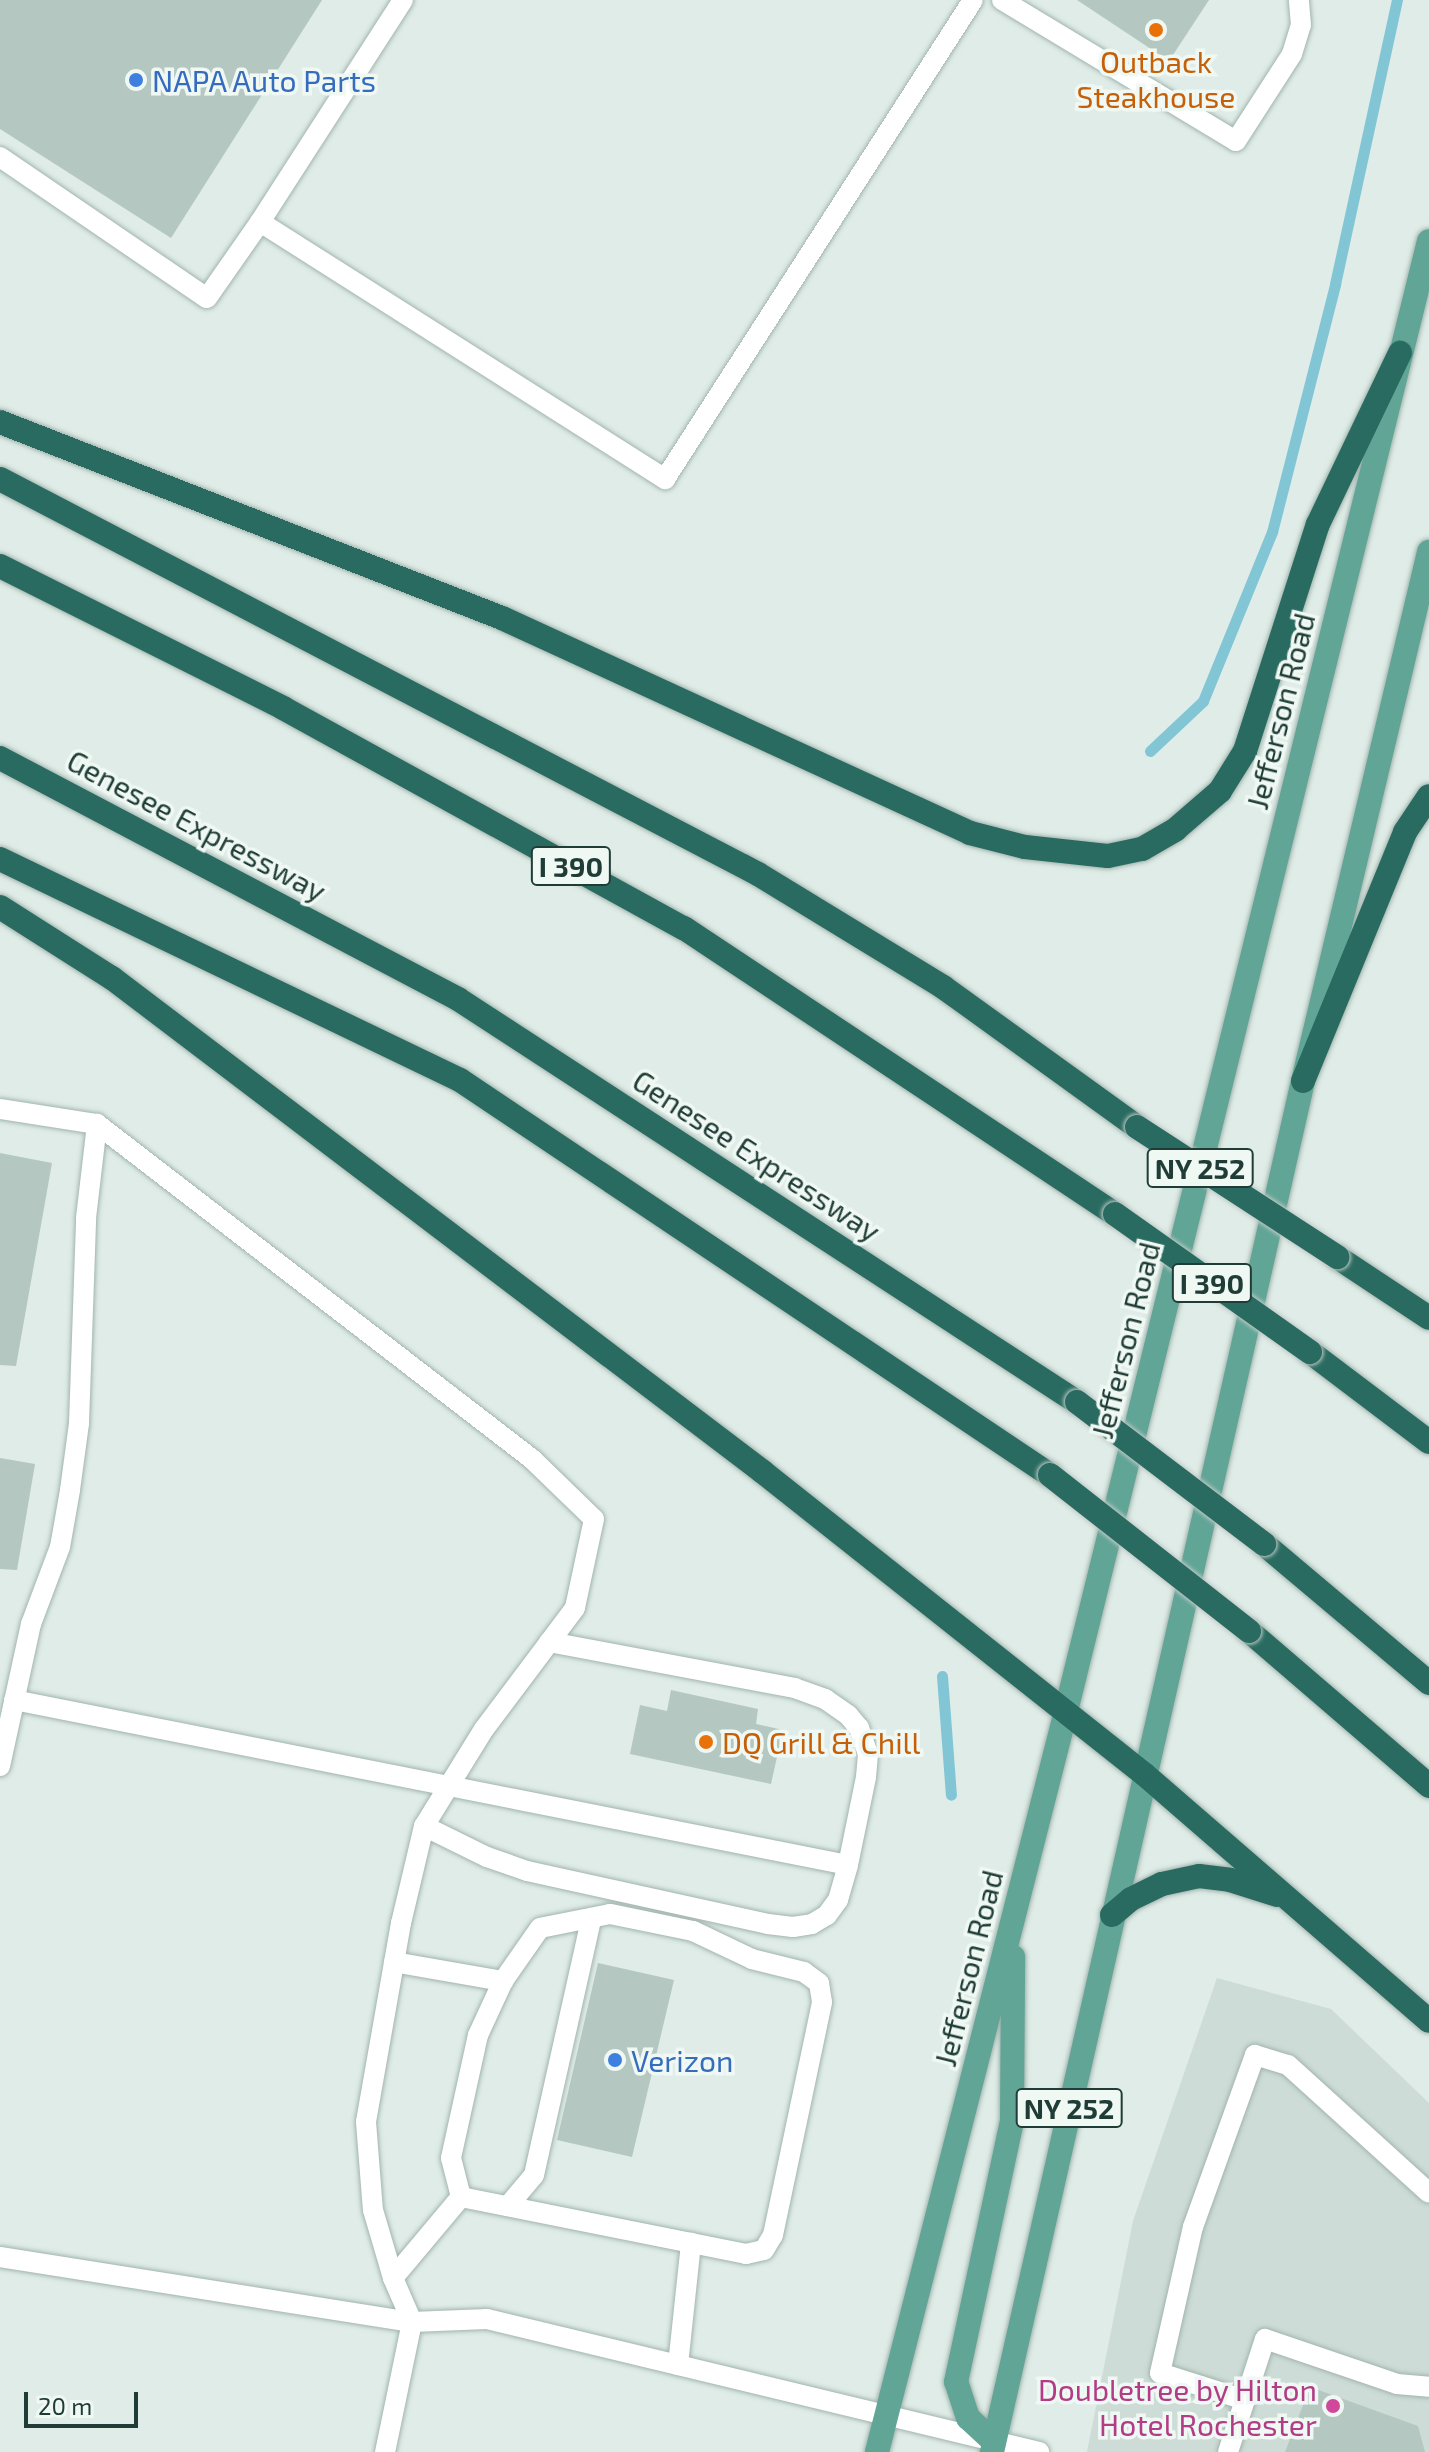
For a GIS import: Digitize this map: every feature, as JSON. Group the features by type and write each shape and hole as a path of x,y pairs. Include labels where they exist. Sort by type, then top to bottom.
{"highway":[{"path":"0,422 502,618 970,833 1041,850 1108,856 1142,849 1176,829 1220,791 1245,751 1318,524 1400,353"},
{"path":"0,479 758,874 943,987 1137,1127 1429,1318"},
{"name":"I 390","path":"0,566 283,708 684,928 1115,1214 1310,1352 1429,1442"},
{"name":"Genesee Expressway","path":"0,758 458,999 1077,1402 1264,1544 1429,1683"},
{"path":"1303,1081 1405,832 1429,796"},
{"path":"0,859 460,1080 1050,1475 1249,1631 1429,1786"},
{"path":"0,907 112,978 763,1472 1065,1715 1144,1774 1429,2021"},
{"path":"1112,1915 1131,1899 1162,1884 1199,1876 1230,1880 1287,1898"}],"main road":[{"name":"Jefferson Road","path":"877,2452 1065,1715 1429,241"},
{"name":"NY 252","path":"993,2447 1303,1081 1429,552"},
{"path":"993,2447 968,2418 956,2382 1012,2120 1013,1920"}],"lane":[{"path":"0,157 207,298 260,222 403,0"},
{"path":"260,222 665,479 973,0"},
{"path":"1002,0 1236,141 1292,54 1301,25 1299,0"},
{"path":"0,1109 97,1124 532,1459 594,1519 575,1608 484,1729 424,1826 394,1962 366,2122 373,2210 393,2278 412,2322 385,2452"},
{"path":"0,1766 40,1593 60,1547 70,1490 79,1423 86,1218 97,1124"},
{"path":"424,1826 516,1869 793,1927 812,1924 827,1915 838,1900 848,1865 868,1754 859,1728 848,1715 825,1699 795,1688 549,1642"},
{"path":"14,1700 848,1865"},
{"path":"610,1914 693,1931 752,1959 804,1972 819,1983 822,2002 773,2235 764,2250 746,2254 461,2197 451,2158 478,2035 503,1981 540,1928 610,1914"},
{"path":"508,2206 534,2175 591,1919"},
{"path":"394,1962 503,1981"},
{"path":"1245,2400 1160,2373 1193,2227 1255,2055 1288,2065 1429,2193"},
{"path":"393,2278 461,2197"},
{"path":"678,2365 691,2243"},
{"path":"0,2257 412,2322 487,2319 886,2416 993,2447 1039,2452"},
{"path":"1228,2452 1265,2339 1397,2384 1429,2387"}],"shaded area":[{"path":"1217,1978 1331,2009 1429,2103 1429,2452 1087,2452 1133,2221"}],"building":[{"name":"NAPA Auto Parts","path":"0,0 322,0 171,238 0,129"},
{"name":"Outback Steakhouse","path":"1077,0 1209,0 1169,61"},
{"path":"0,1153 52,1163 16,1366 0,1365"},
{"path":"0,1458 35,1464 17,1570 0,1569"},
{"name":"DQ Grill & Chill","path":"671,1690 758,1709 756,1724 783,1730 771,1784 630,1754 640,1705 667,1711"},
{"name":"Verizon","path":"598,1963 674,1980 632,2157 557,2140"},
{"name":"Doubletree by Hilton Hotel Rochester","path":"1310,2387 1418,2426 1425,2452 1285,2452"}],"waterway":[{"path":"1150,751 1203,701 1272,532 1335,284 1397,0"},
{"path":"942,1676 951,1795"}],"place":[{"name":"Outback Steakhouse","path":"1156,30"},
{"name":"NAPA Auto Parts","path":"136,80"},
{"name":"DQ Grill & Chill","path":"706,1742"},
{"name":"Verizon","path":"615,2060"},
{"name":"Doubletree by Hilton Hotel Rochester","path":"1333,2406"}]}
